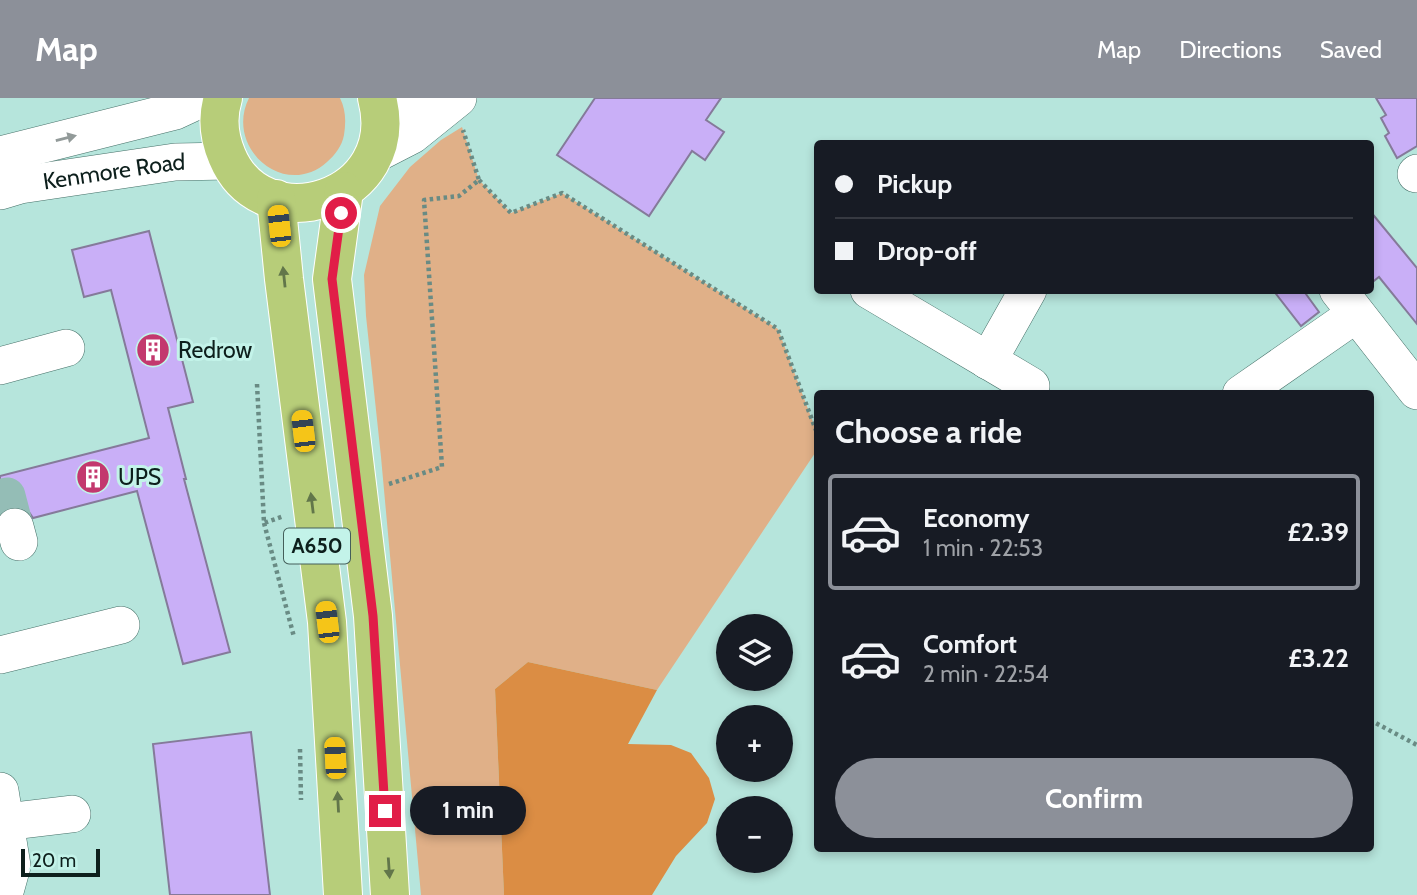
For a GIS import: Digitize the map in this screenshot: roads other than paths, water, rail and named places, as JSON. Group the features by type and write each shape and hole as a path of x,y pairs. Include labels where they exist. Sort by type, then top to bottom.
{"highway":[{"path":"223,98 219,128 229,161 247,183 261,193 292,203 327,199 344,191 363,173 375,154 380,137 381,119 377,98"},
{"name":"A650","path":"344,191 332,279 373,616 390,895"},
{"name":"A650","path":"276,200 327,622 343,895"}],"street":[{"name":"Kenmore Road","path":"0,155 175,111 203,98"},
{"path":"391,98 397,103 419,104 439,98"},
{"path":"375,154 460,113"},
{"name":"Kenmore Road","path":"0,191 20,185 175,162 229,161"},
{"path":"876,294 1031,386"},
{"path":"988,361 1026,294"},
{"path":"1246,390 1347,302 1417,391"},
{"path":"0,366 66,348"},
{"path":"0,655 121,625"},
{"path":"4,895 12,866 3,806 72,814"}],"tunnel":[{"path":"0,498 7,496 15,527"}],"place":[{"name":"Redrow","path":"153,350"},
{"name":"UPS","path":"93,477"}]}
